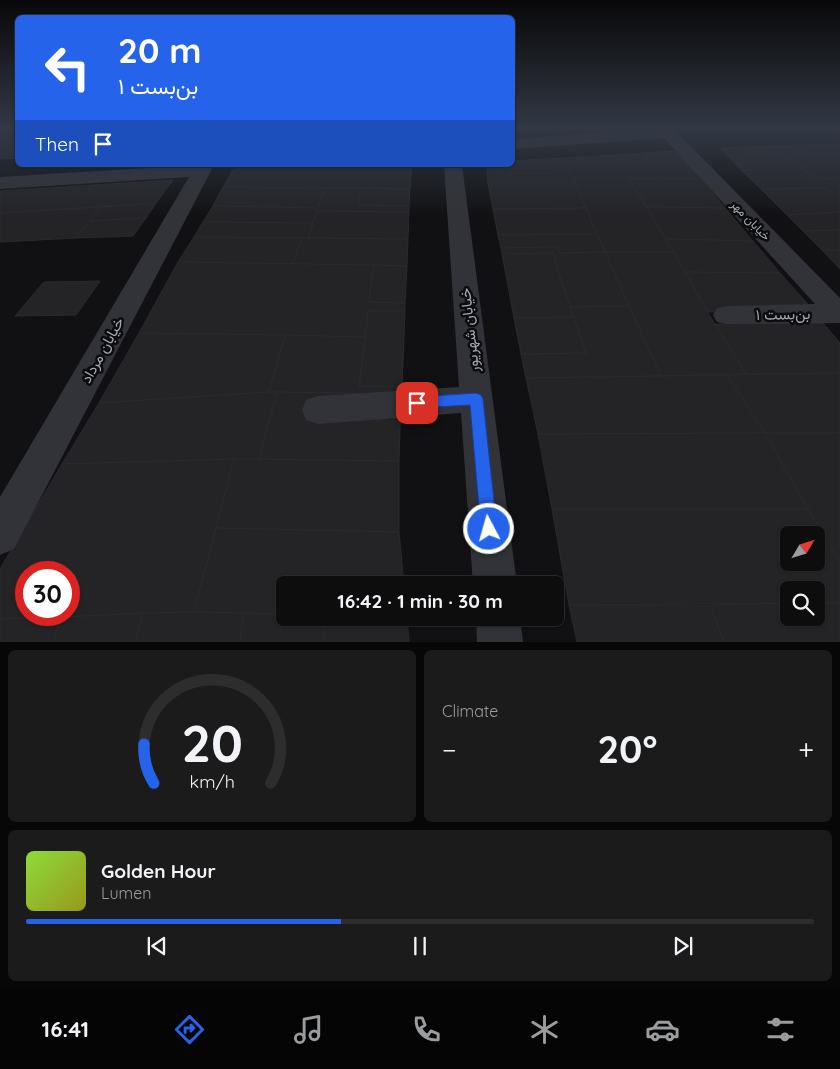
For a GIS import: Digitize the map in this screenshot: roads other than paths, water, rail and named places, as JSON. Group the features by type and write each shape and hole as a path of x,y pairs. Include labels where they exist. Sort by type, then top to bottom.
{"street":[{"name":"خیابان مهر","path":"692,157 840,313"},
{"name":"خیابان شهریور","path":"452,167 493,576"},
{"path":"0,183 203,168"},
{"name":"خیابان مرداد","path":"0,535 203,168"},
{"name":"بن‌بست ۱","path":"728,315 840,313"},
{"path":"318,410 476,399"},
{"path":"499,626 500,642"}]}
